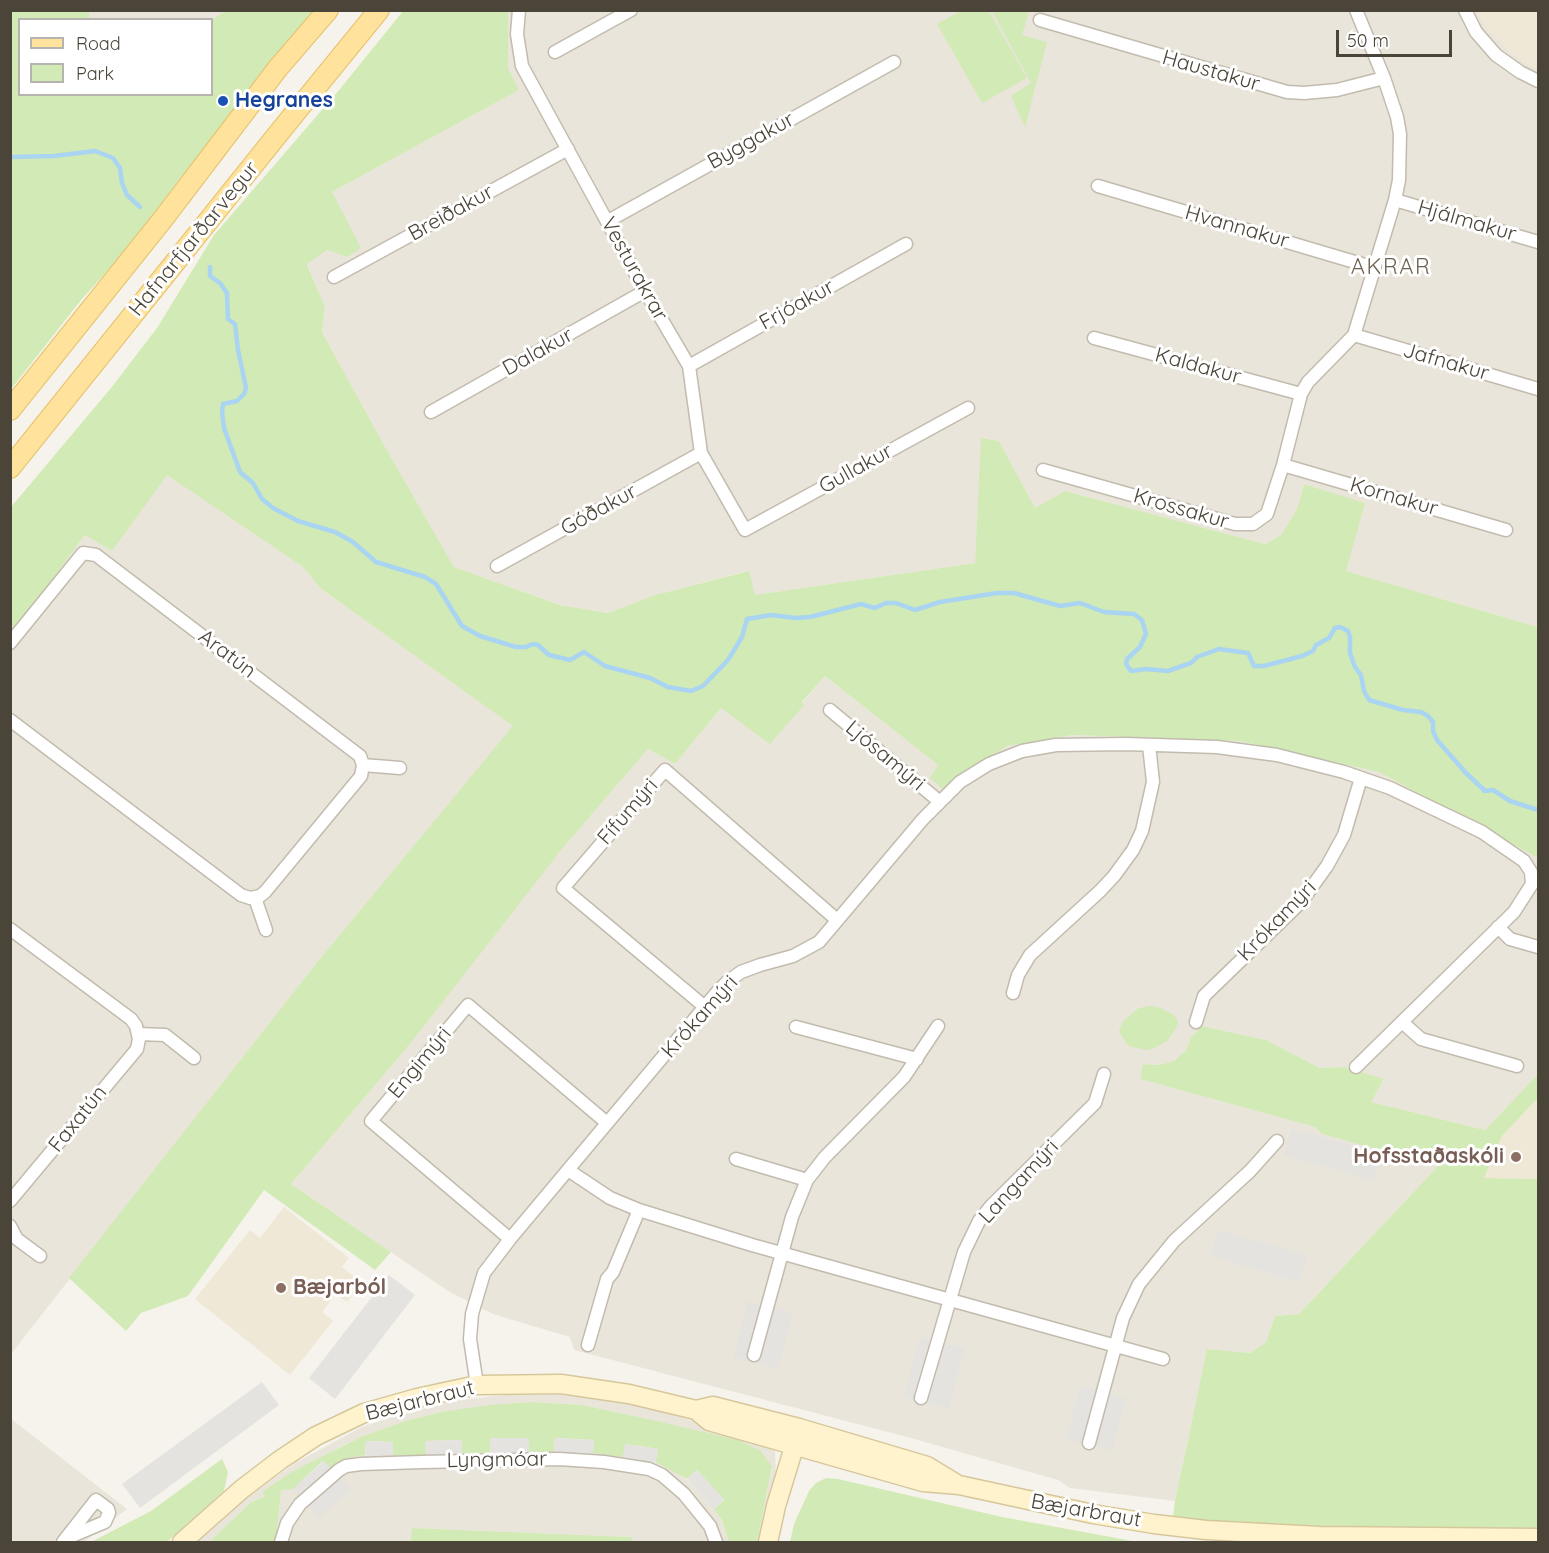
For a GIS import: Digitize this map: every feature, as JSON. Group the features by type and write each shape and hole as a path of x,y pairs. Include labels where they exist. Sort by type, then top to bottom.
{"main road":[{"name":"Hafnarfjarðarvegur","path":"10,410 164,219 278,68 328,10"},
{"name":"Hafnarfjarðarvegur","path":"10,468 379,10"}],"street":[{"name":"Vesturakrar","path":"519,10 517,34 522,66 645,291 689,366 701,453 745,530"},
{"path":"555,52 631,10"},
{"path":"1301,394 1308,382 1354,335 1399,180 1400,134 1397,117 1384,78 1356,10"},
{"path":"1466,10 1476,32 1496,55 1520,72 1539,81"},
{"name":"Haustakur","path":"1040,20 1287,92 1337,90 1384,78"},
{"name":"Byggakur","path":"608,221 894,62"},
{"name":"Breiðakur","path":"334,277 568,149"},
{"name":"Hvannakur","path":"1098,186 1375,268"},
{"name":"Hjálmakur","path":"1395,200 1539,242"},
{"name":"Frjóakur","path":"689,366 906,244"},
{"name":"Dalakur","path":"430,412 645,291"},
{"name":"Jafnakur","path":"1354,335 1539,389"},
{"name":"Kaldakur","path":"1094,338 1301,394"},
{"name":"Krossakur","path":"1042,470 1241,525 1253,524 1267,514 1283,465 1301,394"},
{"name":"Gullakur","path":"745,530 968,408"},
{"name":"Góðakur","path":"497,566 701,453"},
{"name":"Kornakur","path":"1283,465 1506,530"},
{"name":"Aratún","path":"10,643 83,553 96,555 360,756 363,765"},
{"name":"Ljósamýri","path":"830,710 940,802"},
{"path":"10,720 241,895 255,898 265,892 361,776 363,765 400,768"},
{"name":"Krókamýri","path":"477,1385 470,1339 472,1314 484,1273 705,1007 734,976 750,967 793,956 819,942 960,782 975,772 1022,751 1056,745 1149,745 1248,750 1310,763 1390,788 1491,837 1524,861 1531,872 1532,884 1514,912 1356,1067"},
{"path":"1012,993 1018,975 1030,955 1100,891 1133,850 1142,831 1153,782 1149,745"},
{"name":"Fífumýri","path":"705,1007 563,888 665,770 837,920"},
{"name":"Krókamýri","path":"1196,1022 1204,996 1302,902 1327,866 1344,835 1361,778"},
{"path":"255,898 266,930"},
{"path":"1498,927 1510,939 1539,947"},
{"path":"10,929 131,1019 139,1034 165,1035 194,1058"},
{"name":"Engimýri","path":"510,1239 371,1120 468,1005 607,1123"},
{"path":"1402,1022 1421,1039 1517,1066"},
{"path":"754,1354 792,1217 807,1180 825,1157 904,1077 938,1026"},
{"path":"796,1027 916,1059"},
{"name":"Faxatún","path":"10,1202 137,1048 139,1034"},
{"name":"Langamýri","path":"921,1398 964,1252 979,1221 999,1198 1095,1104 1104,1074"},
{"path":"1089,1443 1123,1318 1139,1284 1174,1241 1250,1171 1277,1141"},
{"path":"736,1159 807,1180"},
{"path":"568,1170 600,1192 639,1210 783,1254 1163,1359"},
{"path":"588,1345 607,1279 613,1272 639,1210"},
{"path":"10,1226 17,1239 40,1257"},
{"name":"Bæjarbraut","path":"182,1542 242,1489 280,1460 316,1436 364,1413 417,1398 477,1385 561,1384 629,1394 696,1410 709,1421 797,1437 923,1482 959,1485 1093,1514 1206,1530 1319,1536 1539,1538"},
{"path":"768,1542 776,1506 797,1437"},
{"name":"Lyngmóar","path":"282,1542 287,1523 300,1504 346,1466 412,1462 559,1459 604,1462 649,1469 662,1475 684,1494 710,1526 716,1542"}],"shaded area":[{"path":"89,11 225,11 213,19 89,18"},
{"path":"508,11 1538,11 1538,627 1346,571 1364,503 1304,484 1297,509 1281,535 1265,544 1065,491 1035,509 999,441 982,438 975,563 755,595 748,571 655,595 608,613 560,605 454,567 322,332 325,307 307,263 327,250 347,257 332,192 519,90 508,68"},
{"path":"1476,11 1538,11 1538,71 1512,54 1485,26"},
{"path":"166,474 303,567 320,588 514,726 319,960 11,1354 11,636 86,534 112,551"},
{"path":"825,676 938,765 964,774 1007,746 1073,735 1240,741 1379,772 1538,858 1538,1074 1485,1130 1370,1102 1384,1080 1345,1067 1320,1068 1266,1040 1202,1026 1191,1037 1186,1050 1174,1061 1158,1065 1143,1064 1140,1079 1315,1127 1322,1134 1439,1165 1299,1314 1275,1316 1266,1342 1250,1353 1207,1349 1175,1501 1070,1488 1058,1480 911,1438 574,1350 570,1337 493,1314 448,1291 291,1184 410,1044 534,881 648,749 675,764 721,708 804,705 802,703"},
{"name":"Hofsstaðaskóli","path":"1538,1098 1538,1179 1484,1178 1502,1136"},
{"path":"1291,1129 1381,1153 1374,1180 1284,1156"},
{"name":"Bæjarból","path":"284,1207 349,1258 342,1267 362,1283 347,1302 336,1294 322,1312 333,1321 290,1375 195,1299 250,1230 260,1238"},
{"path":"1217,1230 1307,1255 1299,1282 1210,1256"},
{"path":"389,1275 415,1295 335,1399 309,1378"},
{"path":"748,1301 793,1313 778,1369 733,1357"},
{"path":"920,1337 965,1348 949,1409 904,1397"},
{"path":"262,1382 279,1405 140,1508 122,1484"},
{"path":"1080,1386 1126,1398 1112,1451 1066,1439"},
{"path":"513,1394 610,1399 650,1408 763,1442 775,1451 776,1473 764,1542 757,1542 772,1468 648,1419 582,1405 532,1402 441,1412 405,1421 361,1437 338,1448 264,1497 251,1502 209,1542 193,1542 223,1515 295,1463 362,1427 454,1401"},
{"path":"10,1418 127,1509 84,1542 11,1542"},
{"path":"490,1438 529,1438 529,1453 490,1453"},
{"path":"555,1438 594,1440 593,1453 554,1452"},
{"path":"462,1440 462,1453 426,1455 425,1441"},
{"path":"366,1441 393,1442 393,1456 365,1455"},
{"path":"625,1444 658,1449 656,1462 623,1457"},
{"path":"658,1449 672,1470 686,1479 715,1509 722,1520 729,1542 632,1542 631,1537 412,1528 410,1542 276,1542 281,1490 331,1469 356,1455"},
{"path":"324,1461 351,1490 319,1518 293,1489"},
{"path":"697,1470 724,1499 714,1509 687,1479"}],"green space":[{"path":"11,11 89,11 89,18 18,18 18,96 213,96 213,19 225,11 315,11 181,177 127,249 82,299 11,389"},
{"path":"403,11 508,11 508,68 519,90 332,192 361,248 347,257 327,250 307,264 325,307 322,332 454,567 560,605 608,613 655,595 749,571 755,595 975,563 981,438 999,441 1035,508 1065,491 1265,544 1281,535 1297,509 1304,484 1365,503 1346,571 1538,627 1538,858 1379,772 1240,741 1073,735 1007,746 944,790 930,778 938,765 825,676 802,702 804,705 770,744 721,708 675,764 648,749 561,850 410,1044 291,1184 391,1252 375,1270 264,1190 188,1296 141,1313 126,1331 69,1278 319,960 513,726 320,588 303,567 167,475 112,551 85,535 11,636 11,507 111,388 157,328 214,235 340,89"},
{"path":"961,11 989,11 1027,78 982,103 937,24"},
{"path":"992,11 1029,11 1022,35 1047,42 1025,127 1011,96 1031,83"},
{"path":"1151,1006 1174,1015 1178,1022 1176,1028 1167,1041 1154,1048 1147,1050 1128,1046 1119,1031 1124,1020 1139,1008"},
{"path":"1202,1026 1266,1040 1320,1068 1345,1067 1384,1079 1371,1102 1485,1130 1538,1074 1538,1098 1502,1136 1484,1178 1538,1179 1538,1532 1351,1530 1173,1518 1207,1349 1250,1353 1266,1342 1275,1316 1299,1314 1438,1166 1322,1134 1315,1127 1140,1079 1143,1064 1158,1065 1174,1061 1186,1050 1191,1037"},
{"path":"532,1402 582,1405 648,1419 738,1440 761,1451 772,1467 757,1542 729,1542 722,1520 714,1509 724,1500 697,1470 687,1479 656,1462 658,1449 626,1444 623,1457 593,1453 594,1440 555,1438 554,1452 529,1453 529,1438 490,1438 490,1453 462,1453 462,1440 426,1441 426,1455 393,1456 393,1442 366,1441 365,1455 347,1458 331,1469 323,1461 293,1489 281,1490 276,1542 209,1542 251,1502 264,1497 263,1491 297,1469 361,1437 405,1421 441,1412"},
{"path":"222,1459 228,1472 224,1491 167,1542 91,1542 151,1511"},
{"path":"826,1478 1002,1517 1138,1542 790,1542 794,1524 809,1491 816,1483"},
{"path":"412,1528 632,1537 632,1542 410,1542"}],"waterway":[{"path":"10,157 54,156 95,151 113,158 120,168 122,183 127,195 140,207"},
{"path":"210,267 210,276 220,283 227,293 228,319 235,324 246,388 237,401 223,404 222,412 224,428 240,472 253,483 262,499 273,508 298,521 335,532 353,542 376,562 425,577 436,584 462,626 480,636 516,647 538,645 549,655 570,660 584,652 605,666 650,678 668,687 691,691 703,686 728,660 742,637 747,619 771,615 810,617 861,604 875,608 886,603 896,603 915,610 940,602 997,593 1014,593 1060,606 1080,603 1104,612 1134,614 1142,620 1146,634 1140,647 1127,659 1126,664 1131,671 1146,669 1168,671 1219,649 1248,653 1254,666 1264,666 1313,651 1316,645 1329,638 1335,628 1340,627 1348,631 1350,653 1361,675 1364,691 1369,700 1403,710 1421,712 1428,716 1433,722 1433,731 1437,740 1485,791 1493,790 1510,801 1538,810"}],"place":[{"name":"Hegranes","path":"223,101"},
{"name":"Hofsstaðaskóli","path":"1516,1157"},
{"name":"Bæjarból","path":"281,1288"}],"district":[{"name":"AKRAR","path":"1391,267"}]}
